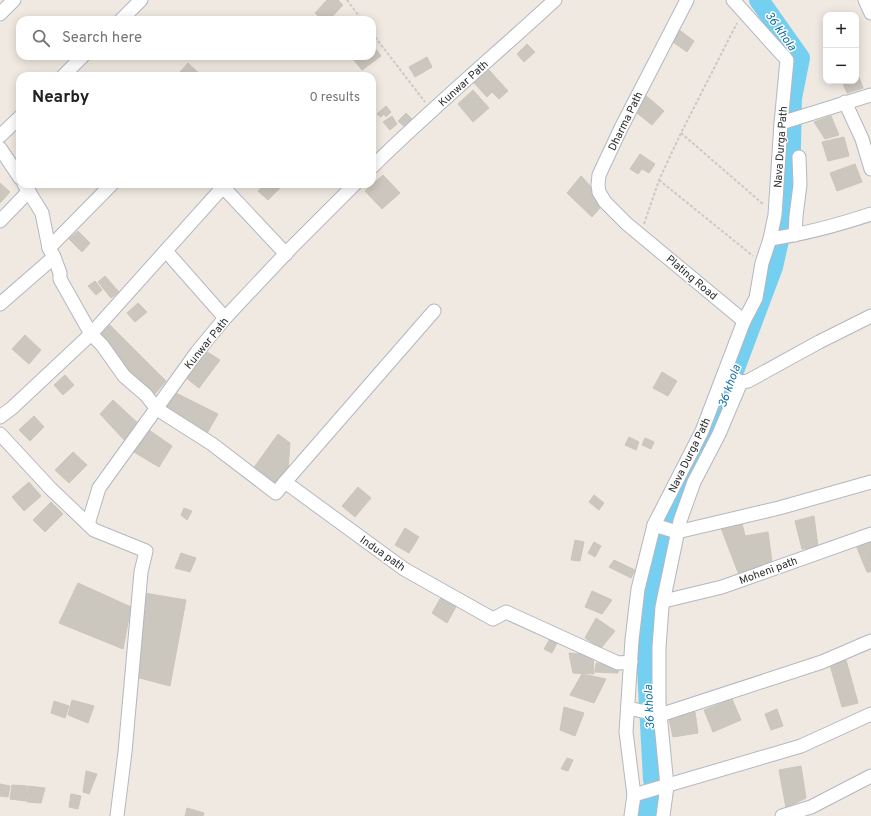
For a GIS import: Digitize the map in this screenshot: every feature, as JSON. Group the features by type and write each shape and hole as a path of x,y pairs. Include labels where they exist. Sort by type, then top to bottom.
{"street":[{"path":"0,14 14,0"},
{"path":"124,16 141,0"},
{"name":"Kunwar Path","path":"376,163 431,111 555,0"},
{"name":"Dharma Path","path":"640,234 627,224 605,202 599,192 599,175 659,52 687,0"},
{"name":"Nava Durga Path","path":"631,816 634,795 626,732 632,640 638,589 654,525 702,431 744,321 756,298 762,263 770,239 775,215 787,60 733,0"},
{"path":"865,0 871,13"},
{"path":"67,72 79,60"},
{"path":"781,123 871,95"},
{"path":"845,102 862,139 871,169"},
{"path":"0,136 16,121"},
{"path":"0,148 16,172"},
{"path":"795,235 800,185 798,157"},
{"path":"0,221 26,188 42,213 52,253 60,273 60,279 91,334 102,345 124,376 146,395 157,409 212,444 276,493 434,311"},
{"path":"0,304 52,253 109,188"},
{"path":"0,417 12,408 91,334 221,188"},
{"path":"223,188 286,254"},
{"name":"Kunwar Path","path":"88,524 99,488 197,352 225,318 351,188"},
{"path":"770,239 835,226 871,214"},
{"name":"Plating Road","path":"640,234 744,321"},
{"path":"166,251 225,318"},
{"path":"724,374 741,382 748,381 819,342 871,316"},
{"path":"663,816 666,786 660,715 659,647 662,607 680,521 694,482 719,434 741,382"},
{"path":"0,434 51,489 94,530 146,551 141,572 125,752 117,816"},
{"name":"Indua path","path":"285,482 404,568 493,620 506,612 618,663 631,662"},
{"path":"654,525 677,532 779,508 871,482"},
{"name":"Moheni path","path":"664,601 722,587 871,534"},
{"path":"628,708 660,715 822,662 871,642"},
{"path":"634,795 801,746 871,714"},
{"path":"782,816 811,807 871,776"}],"path":[{"path":"347,0 359,16"},
{"path":"640,234 659,180 681,133 743,11"},
{"path":"376,38 431,111"},
{"path":"681,133 775,215"},
{"path":"659,180 762,263"}],"building":[{"path":"327,0 338,0 343,5 333,16 318,16 315,13"},
{"path":"678,29 694,41 687,52 670,40"},
{"path":"527,44 535,52 524,62 517,54"},
{"path":"376,49 381,56 376,60"},
{"path":"427,57 432,67 415,77 409,67"},
{"path":"354,60 376,60 362,70"},
{"path":"188,63 198,72 180,72"},
{"path":"489,70 508,91 499,99 492,92 487,97 474,83"},
{"path":"859,77 863,88 847,93 843,84 859,84"},
{"path":"473,90 489,108 473,122 458,104"},
{"path":"644,94 664,111 652,125 632,109"},
{"path":"386,106 391,112 386,117 384,114 381,117 377,114"},
{"path":"406,113 413,120 406,128 398,121"},
{"path":"392,116 397,124 390,130 383,122"},
{"path":"831,116 839,135 825,139 814,122"},
{"path":"844,137 849,156 828,161 822,142"},
{"path":"640,154 655,164 649,173 642,169 638,174 630,169"},
{"path":"855,164 862,182 837,191 830,173"},
{"path":"383,175 400,193 382,209 365,191 368,188 376,188 376,181"},
{"path":"581,176 605,202 592,217 567,193"},
{"path":"0,183 10,192 0,203"},
{"path":"261,188 280,188 268,200 258,191"},
{"path":"78,231 90,243 82,252 69,239"},
{"path":"105,276 119,292 111,298 98,282"},
{"path":"95,281 102,290 96,295 88,286"},
{"path":"138,303 147,312 135,322 127,313"},
{"path":"110,325 166,381 154,395 131,377 96,335"},
{"path":"25,335 41,350 29,364 12,349"},
{"path":"204,350 220,360 199,388 185,377"},
{"path":"662,372 677,381 668,396 653,388"},
{"path":"65,375 74,385 63,395 54,385"},
{"path":"176,393 218,414 206,435 164,411"},
{"path":"113,400 141,426 126,442 100,414"},
{"path":"34,416 44,427 30,441 19,430"},
{"path":"149,430 172,446 159,467 134,452"},
{"path":"278,434 290,443 288,469 275,484 253,469"},
{"path":"629,437 639,442 636,450 625,445"},
{"path":"645,438 654,442 651,449 642,445"},
{"path":"73,452 87,465 69,483 55,470"},
{"path":"29,482 41,496 24,511 12,497"},
{"path":"358,487 371,498 355,517 342,506"},
{"path":"594,495 604,503 599,510 589,502"},
{"path":"51,502 63,514 45,532 33,520"},
{"path":"184,508 192,511 187,520 181,515"},
{"path":"814,516 818,547 802,549 795,521"},
{"path":"742,523 745,536 768,532 772,562 739,575 721,528"},
{"path":"405,528 419,537 409,553 395,545"},
{"path":"871,539 871,572 867,572 855,543"},
{"path":"575,540 584,542 580,561 571,560"},
{"path":"594,542 601,546 595,557 588,553"},
{"path":"181,553 196,558 190,572 175,568"},
{"path":"614,560 635,570 631,578 609,567"},
{"path":"78,583 131,607 123,649 59,623"},
{"path":"592,591 612,600 602,614 585,607"},
{"path":"144,593 186,600 170,686 136,677"},
{"path":"443,594 458,603 447,623 432,613"},
{"path":"596,618 615,631 601,648 585,638"},
{"path":"551,637 558,641 552,653 544,649"},
{"path":"569,653 593,655 594,674 573,673"},
{"path":"846,660 858,703 842,707 830,665"},
{"path":"596,663 619,664 618,673 595,672"},
{"path":"582,674 606,679 594,703 570,695"},
{"path":"732,699 741,720 713,732 704,710"},
{"path":"72,700 94,706 88,723 68,715"},
{"path":"54,701 69,706 65,718 51,713"},
{"path":"564,707 584,713 575,736 560,730"},
{"path":"777,709 783,726 771,730 765,714"},
{"path":"695,712 698,733 673,737 669,719"},
{"path":"567,758 573,760 568,771 561,769"},
{"path":"801,766 806,798 786,808 779,770"},
{"path":"86,771 97,774 89,794 83,792"},
{"path":"0,784 10,786 8,797 0,796"},
{"path":"12,785 27,786 26,801 10,799"},
{"path":"28,786 45,788 41,803 27,802"},
{"path":"71,794 81,796 78,809 69,807"},
{"path":"187,808 204,813 203,816 185,816"}],"waterway":[{"name":"36 khola","path":"653,780 646,650 653,587 672,512 710,435 773,267 790,192 792,98 800,58 759,0"},
{"name":"36 khola","path":"647,816 650,800"}]}
